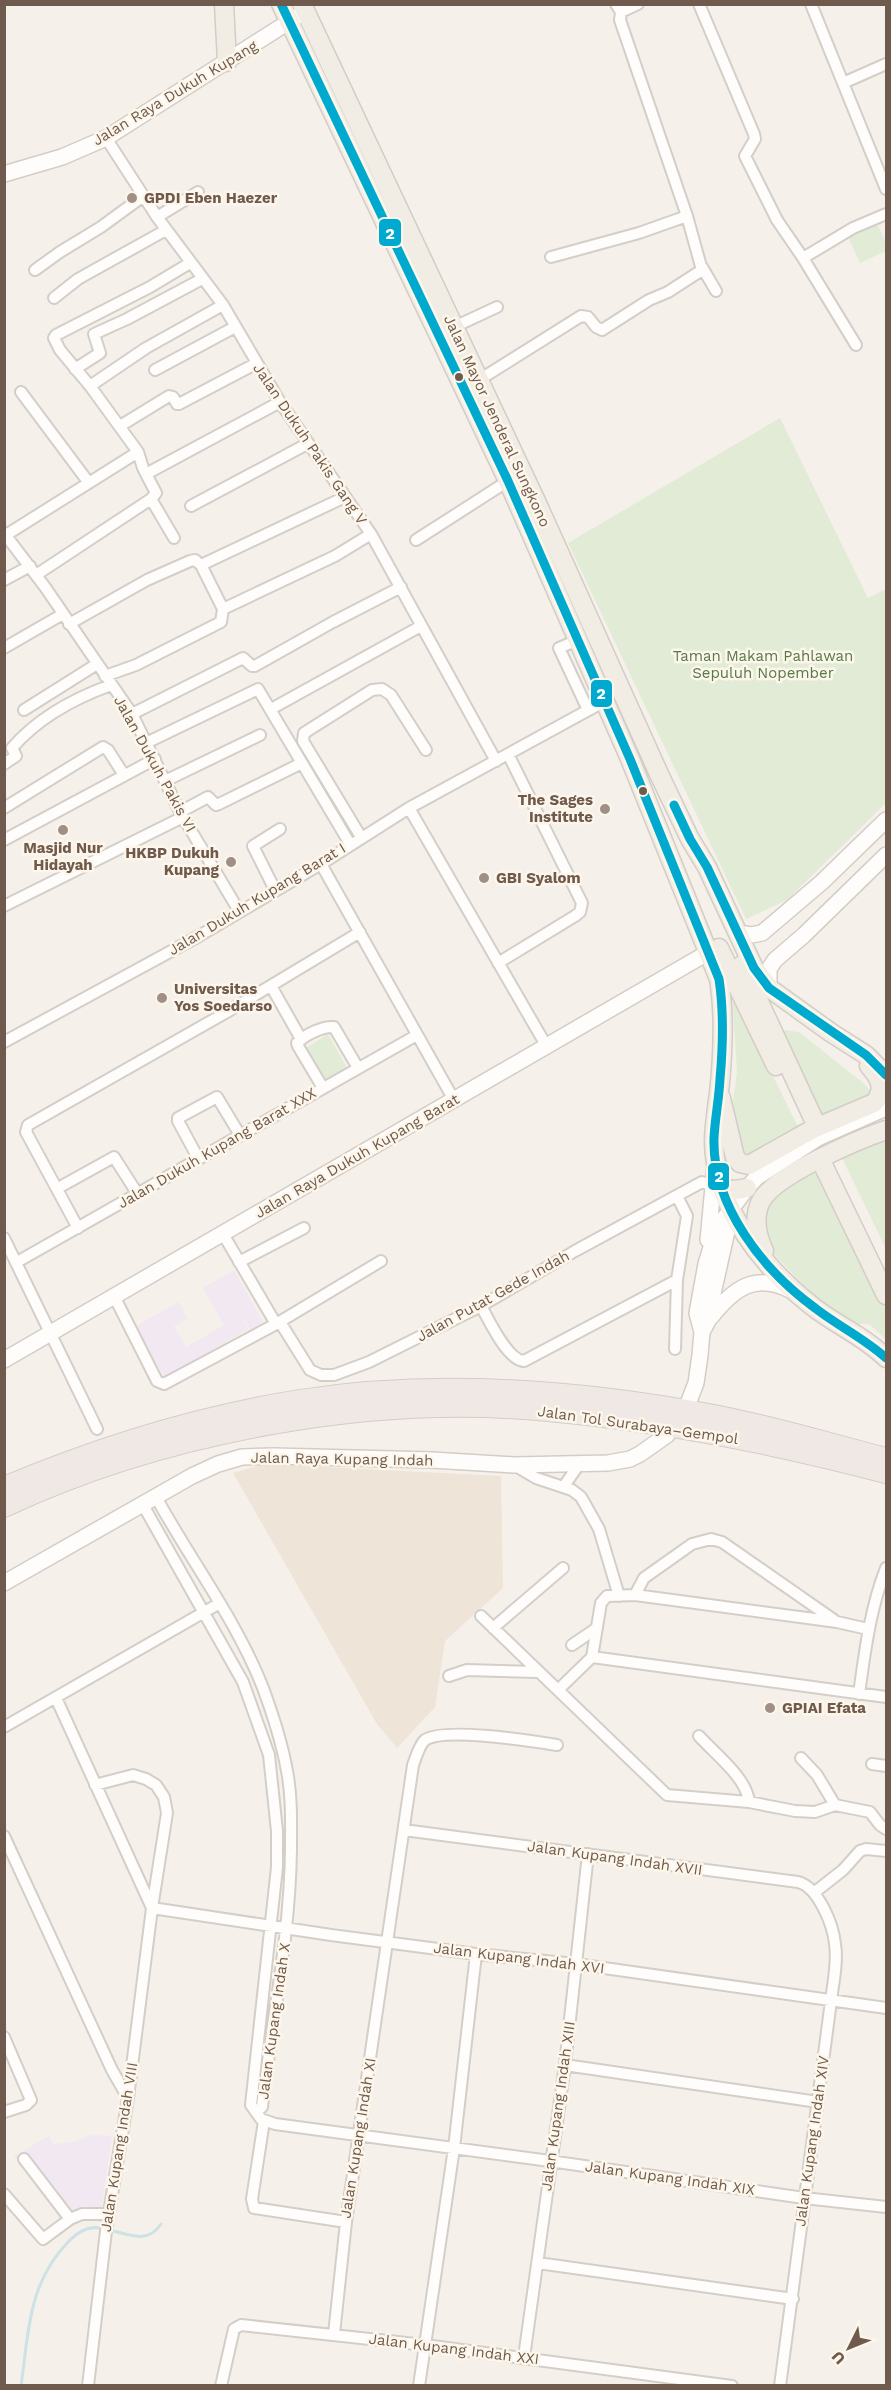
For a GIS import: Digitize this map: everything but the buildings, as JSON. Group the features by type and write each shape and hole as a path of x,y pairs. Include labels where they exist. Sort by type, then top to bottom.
{"highway":[{"name":"Jalan Tol Surabaya–Gempol","path":"4,1487 115,1445 252,1408 302,1400 417,1389 547,1392 665,1407 723,1417 886,1458"},
{"name":"Jalan Tol Surabaya–Gempol","path":"4,1507 88,1473 196,1440 326,1415 443,1407 547,1410 648,1423 763,1444 886,1473"}],"main road":[{"path":"224,4 227,62"},
{"name":"Jalan Mayor Jenderal Sungkono","path":"281,4 622,694 690,839"},
{"name":"Jalan Mayor Jenderal Sungkono","path":"307,6 479,380 514,478 578,640 669,853"},
{"path":"690,839 707,867 754,968 769,988 842,1040 886,1067"},
{"path":"669,853 693,893 808,1120 698,871 690,839"},
{"path":"669,853 719,979 722,998 722,1049 715,1125 718,1188 752,1246 771,1267 812,1306 871,1343 886,1358"},
{"path":"719,1092 735,1157 740,1163 746,1165 757,1162 813,1129 874,1103 879,1097 881,1086 878,1076 842,1040"},
{"path":"866,1055 886,1075"},
{"path":"771,1267 758,1237 757,1226 759,1207 765,1195 781,1181 826,1156 886,1130"},
{"path":"886,1268 829,1164 886,1295"},
{"path":"718,1188 735,1190 747,1188"}],"street":[{"path":"638,4 619,8 620,20 687,216 702,269 716,291"},
{"path":"699,4 754,134 755,139 745,156 777,220 856,345"},
{"path":"811,4 886,189"},
{"name":"Jalan Raya Dukuh Kupang","path":"4,174 62,157 106,138 289,22 307,6"},
{"path":"843,83 886,64"},
{"name":"Jalan Dukuh Pakis Gang V","path":"106,138 142,197 223,305 307,444 371,534 496,761"},
{"path":"157,217 198,192"},
{"path":"35,270 142,197"},
{"path":"551,257 639,233 687,216"},
{"path":"803,258 853,228 886,217"},
{"path":"54,298 78,279 166,230"},
{"path":"4,580 33,570 151,500 156,493 138,452 90,386 60,351 54,338 56,334 150,287 190,263"},
{"path":"479,380 581,316 588,317 596,327 602,330 702,269"},
{"path":"75,369 100,353 94,334 202,279"},
{"path":"90,386 146,348 223,305"},
{"path":"454,327 497,307"},
{"path":"154,370 235,327"},
{"path":"120,426 170,396 180,404 257,363"},
{"path":"21,392 89,483"},
{"path":"146,474 280,402"},
{"path":"191,506 307,444"},
{"path":"5,534 138,452"},
{"path":"416,540 514,478"},
{"path":"69,624 147,580 198,562 345,497"},
{"path":"151,500 174,538"},
{"name":"Jalan Dukuh Pakis VI","path":"5,534 33,570 132,714 182,814 239,911"},
{"path":"223,609 335,556 371,534"},
{"path":"4,764 16,756 12,748 30,729 108,680 221,622 223,609 198,562"},
{"path":"132,714 244,658 253,667 401,587"},
{"path":"4,648 63,614"},
{"path":"271,709 421,626"},
{"path":"578,640 559,648 588,710"},
{"path":"24,710 97,664"},
{"path":"146,743 257,688 350,844"},
{"path":"361,837 303,741 303,733 372,690 382,689 391,695 426,750"},
{"name":"Jalan Dukuh Kupang Barat I","path":"4,1042 198,936 321,864 409,808 605,701"},
{"path":"165,781 260,735"},
{"path":"4,808 103,747 108,750 123,775"},
{"path":"498,963 575,916 580,912 582,903 508,754"},
{"path":"4,840 154,759"},
{"path":"4,906 182,814 208,797 216,805 219,804 302,763"},
{"path":"409,808 547,1047"},
{"path":"738,933 751,935 762,933 786,914 886,820"},
{"path":"275,890 253,845 280,829"},
{"path":"769,988 769,969 775,960 886,855"},
{"path":"321,864 454,1100"},
{"path":"786,914 790,930 804,935"},
{"path":"78,1228 26,1132 28,1125 227,1012 360,932"},
{"name":"Jalan Raya Dukuh Kupang Barat","path":"4,1360 709,952"},
{"path":"271,986 301,1039"},
{"path":"323,1088 298,1046 297,1043 301,1039 326,1027 333,1027 358,1068"},
{"name":"Jalan Dukuh Kupang Barat XXX","path":"17,1262 417,1035"},
{"path":"884,1113 886,1096"},
{"path":"198,1158 178,1118 217,1097 240,1135"},
{"path":"706,1264 714,1234 747,1188 757,1178 809,1143 884,1113"},
{"path":"710,1317 712,1298 732,1210 782,1171 884,1113"},
{"path":"58,1188 114,1157 137,1194"},
{"name":"Jalan Putat Gede Indah","path":"223,1234 310,1370 321,1375 334,1375 369,1362 481,1305 702,1182 718,1188"},
{"path":"702,1332 697,1313 718,1188"},
{"path":"675,1349 677,1280 687,1216 677,1196"},
{"path":"239,1262 304,1228"},
{"path":"4,1238 97,1429"},
{"path":"114,1296 157,1381 164,1384 278,1323 381,1261"},
{"path":"481,1305 505,1346 515,1359 524,1361 677,1280"},
{"path":"689,1401 696,1383 702,1332 710,1317 734,1292 755,1283 784,1287 812,1306"},
{"name":"Jalan Raya Kupang Indah","path":"4,1583 200,1472 242,1457 432,1460 514,1465 608,1463 630,1459 653,1447 667,1435"},
{"path":"564,1486 580,1463"},
{"path":"514,1465 536,1478 564,1486 581,1497 593,1516 603,1540 619,1596"},
{"name":"Jalan Kupang Indah X","path":"143,1505 243,1682 270,1762 277,1832 277,1867 251,2105 256,2112 262,2107 287,1928 291,1811 285,1761 263,1688 220,1603 178,1537 156,1497"},
{"path":"635,1595 644,1578 692,1544 711,1539 722,1542 837,1622"},
{"path":"493,1628 563,1568"},
{"path":"859,1694 868,1629 886,1568"},
{"path":"558,1690 592,1657 602,1600 607,1596 635,1595 837,1622 868,1629"},
{"path":"4,1727 220,1603"},
{"path":"481,1616 667,1795 749,1802 807,1812 822,1811 835,1805 870,1812 886,1829"},
{"path":"572,1645 597,1628"},
{"path":"592,1657 886,1697"},
{"path":"449,1676 462,1671 538,1672"},
{"path":"56,1698 152,1908"},
{"name":"Jalan Kupang Indah XI","path":"334,2334 346,2222 412,1769 422,1743 427,1739 443,1736 463,1734 556,1745"},
{"path":"699,1736 740,1779 748,1792 749,1802"},
{"path":"801,1758 817,1775 835,1805"},
{"path":"270,1762 285,1761"},
{"path":"872,1764 886,1766"},
{"name":"Jalan Kupang Indah VIII","path":"88,2385 106,2230 128,2098 152,1908 167,1813 164,1797 156,1785 146,1779 133,1775 95,1785"},
{"name":"Jalan Kupang Indah XVII","path":"404,1830 798,1882 806,1884 817,1896"},
{"path":"4,1836 112,2070 128,2098"},
{"path":"817,1896 860,1851 866,1849 886,1851"},
{"name":"Jalan Kupang Indah XIII","path":"524,2358 565,2065 588,1854"},
{"name":"Jalan Kupang Indah XIV","path":"780,2385 831,2001 836,1945 817,1896"},
{"name":"Jalan Kupang Indah XVI","path":"152,1908 331,1935 476,1954 576,1964 886,2008"},
{"path":"419,2385 453,2148 476,1954"},
{"path":"265,1983 278,1986"},
{"path":"259,2033 271,2034"},
{"path":"4,2037 8,2053 31,2100 30,2103 4,2112"},
{"path":"565,2065 818,2102"},
{"path":"256,2112 264,2121 251,2203 254,2208 346,2222"},
{"name":"Jalan Kupang Indah XIX","path":"264,2121 359,2137 886,2208"},
{"path":"24,2159 70,2219"},
{"path":"4,2194 42,2238 46,2238 70,2219 90,2213 109,2214"},
{"path":"538,2263 793,2299"},
{"name":"Jalan Kupang Indah XXI","path":"221,2385 229,2345 237,2326 334,2334 732,2385"}],"shaded area":[{"path":"234,1270 263,1322 250,1330 240,1314 248,1329 165,1378 135,1327 178,1302 188,1318 174,1327 186,1347 224,1325 203,1288"},
{"path":"265,1464 501,1476 503,1588 445,1641 435,1707 397,1748 377,1724 233,1473"},
{"path":"92,2135 112,2136 100,2222 81,2219 65,2226 14,2156 49,2136 53,2144 74,2142"}],"green space":[{"path":"877,223 886,243 886,251 860,263 848,237"},
{"name":"Taman Makam Pahlawan Sepuluh Nopember","path":"780,418 868,598 886,589 886,803 787,900 746,919 568,543"},
{"path":"732,993 801,1133 748,1164 736,1155 737,1124 733,1101 737,1072"},
{"path":"783,1030 799,1032 862,1082 870,1090 870,1100 825,1121"},
{"path":"328,1034 351,1075 319,1093 295,1055"},
{"path":"886,1139 886,1249 842,1158"},
{"path":"818,1168 886,1308 886,1339 869,1324 857,1324 840,1317 821,1303 763,1243 759,1220 768,1199"}],"waterway":[{"path":"110,2230 131,2236 144,2236 156,2230 161,2224"},
{"path":"21,2386 29,2326 38,2290 46,2273 56,2256 70,2240 90,2228 103,2229"}],"tunnel":[{"path":"803,1123 824,1167"}],"transit line":[{"name":"2","path":"281,4 508,481 630,759 719,979 722,1004 722,1042 714,1138 716,1163 731,1212 760,1255 796,1293 886,1358"},
{"name":"2","path":"674,805 690,839 707,867 754,968 769,988 866,1055 886,1075"}],"place":[{"name":"GPDI Eben Haezer","path":"132,198"},
{"name":"The Sages Institute","path":"605,809"},
{"name":"Masjid Nur Hidayah","path":"63,830"},
{"name":"HKBP Dukuh Kupang","path":"231,862"},
{"name":"GBI Syalom","path":"484,878"},
{"name":"Universitas Yos Soedarso","path":"162,998"},
{"name":"GPIAI Efata","path":"770,1708"}]}
